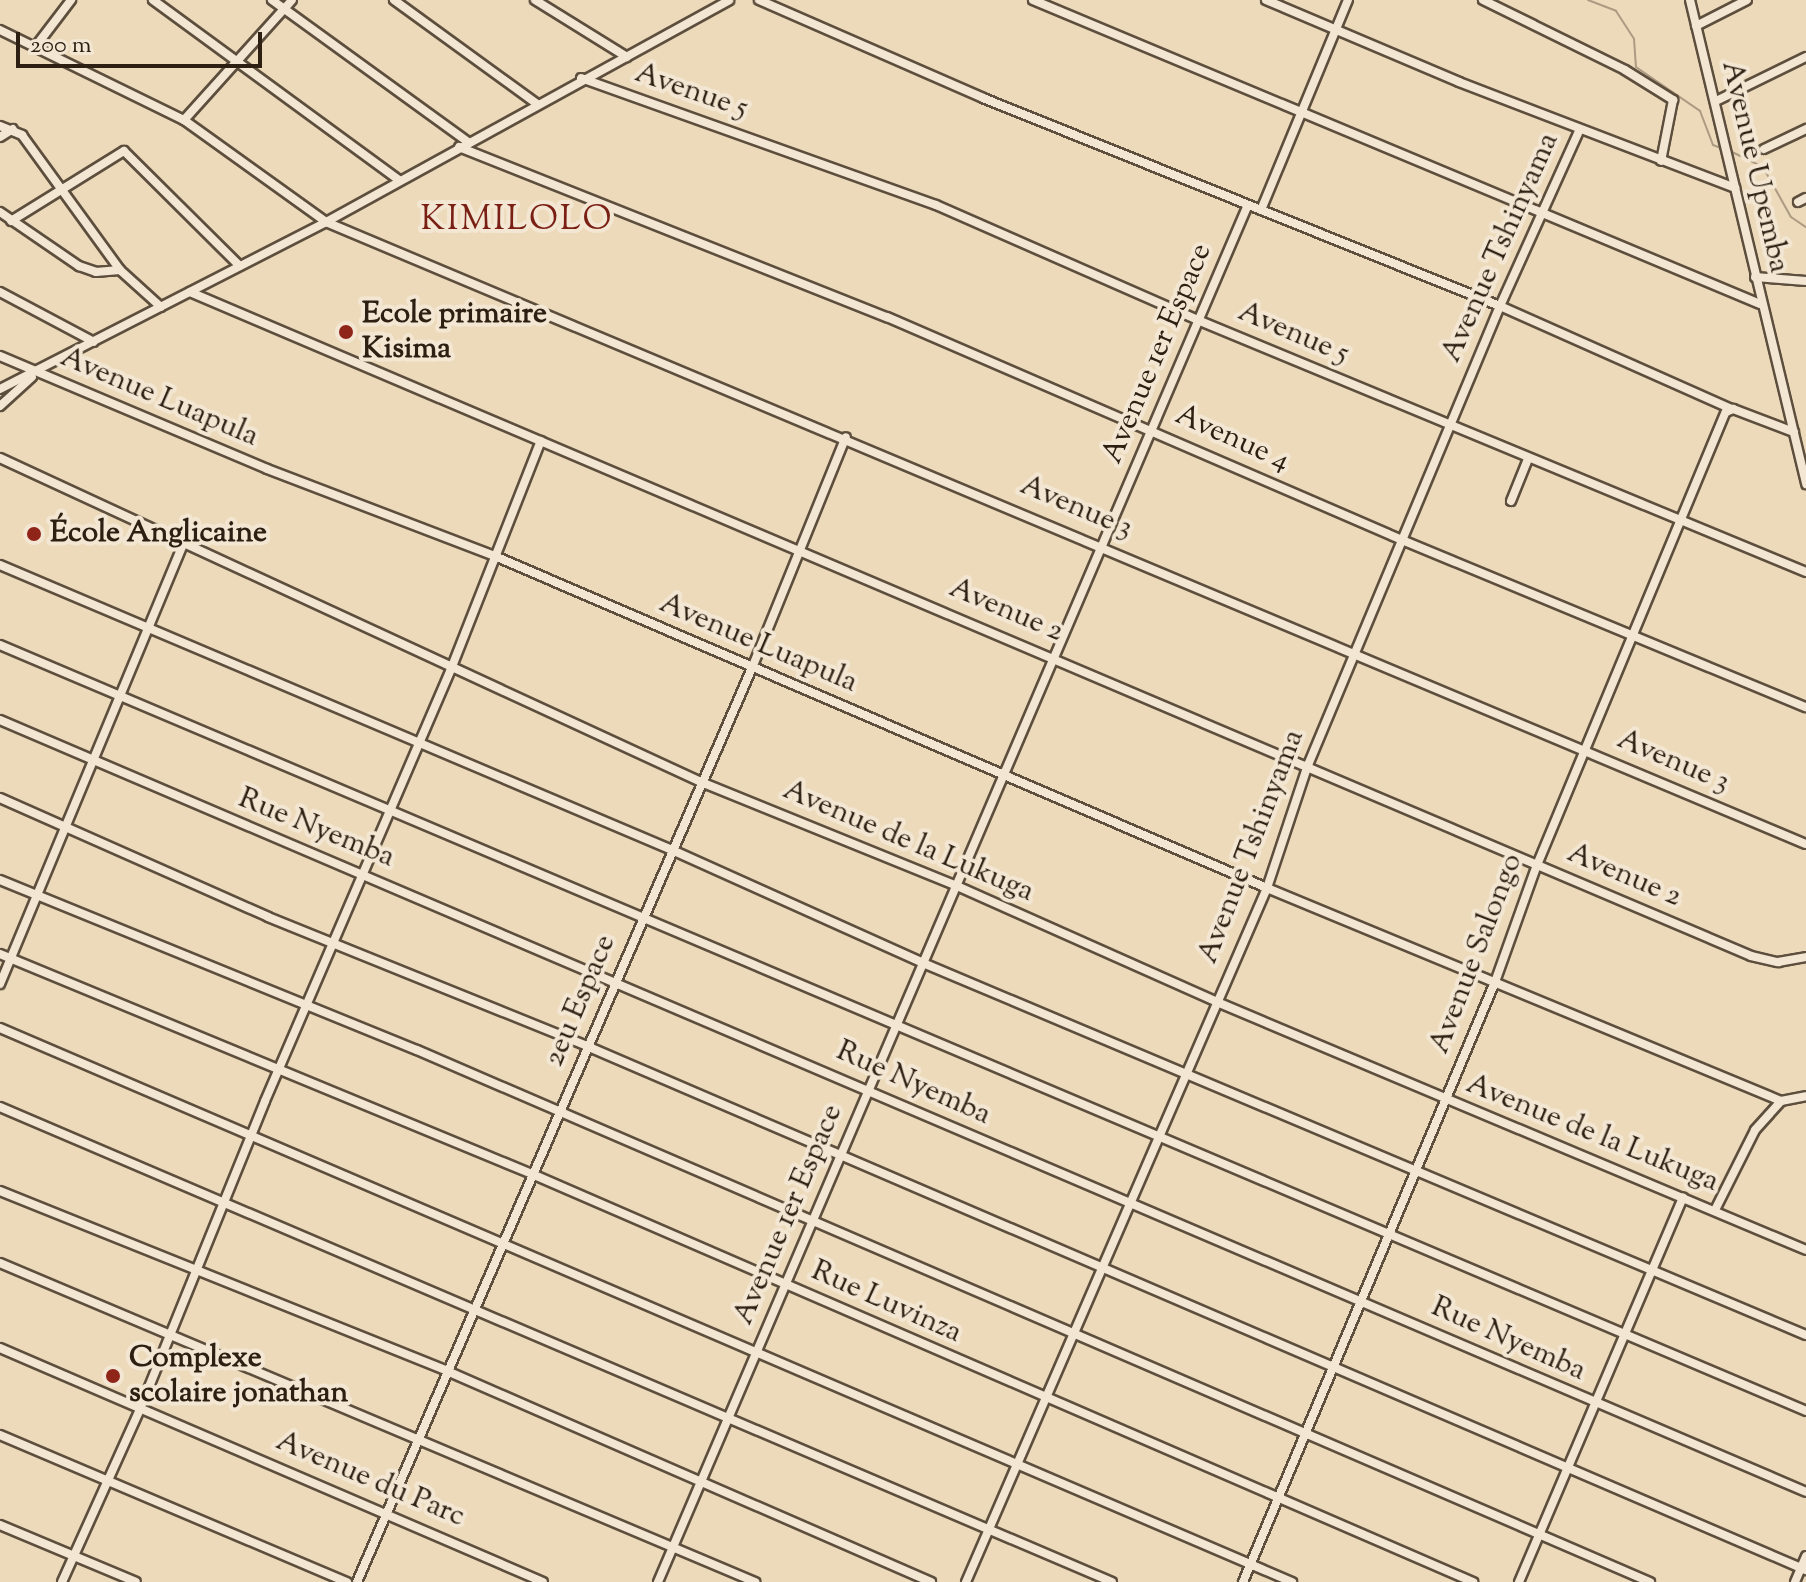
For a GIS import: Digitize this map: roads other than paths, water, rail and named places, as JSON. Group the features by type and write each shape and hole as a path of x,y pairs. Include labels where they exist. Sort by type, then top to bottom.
{"street":[{"path":"36,46 71,0"},
{"path":"153,0 235,64 365,151 400,181"},
{"path":"272,0 282,11 468,142"},
{"path":"184,120 292,0"},
{"path":"394,0 537,104"},
{"path":"535,0 627,57"},
{"path":"0,389 326,222 581,78 627,57 729,0"},
{"path":"759,0 957,87 1500,306 1729,408 1794,432"},
{"path":"1033,0 1760,304"},
{"path":"1266,0 1580,129 1735,188"},
{"path":"1261,210 1348,0"},
{"path":"1483,0 1625,70 1673,100 1661,161"},
{"name":"Avenue Upemba","path":"1690,0 1730,160 1760,304 1806,484"},
{"path":"1696,26 1747,0"},
{"name":"Avenue 3","path":"0,30 184,120 326,222 846,437 1806,844"},
{"path":"1716,101 1806,57"},
{"name":"Avenue 5","path":"581,78 936,205 1200,321 1806,572"},
{"path":"0,126 13,129 38,154 120,270 161,307"},
{"path":"0,137 13,129"},
{"name":"Avenue Tshinyama","path":"966,1582 1157,1135 1267,888 1308,765 1354,653 1500,306 1580,129"},
{"path":"1764,149 1806,129"},
{"name":"Avenue 4","path":"459,147 887,317 1402,540 1806,707"},
{"path":"11,221 124,151 240,266"},
{"name":"Avenue 1er Espace","path":"658,1582 1248,205"},
{"path":"0,212 79,266 96,272 120,270"},
{"path":"1755,277 1806,281"},
{"path":"0,292 94,342"},
{"name":"Avenue 2","path":"190,292 1751,956 1778,962 1806,957"},
{"name":"Avenue Luapula","path":"0,356 497,557 1267,888 1781,1101"},
{"path":"0,406 36,373"},
{"name":"Avenue Salongo","path":"1243,1582 1495,982 1537,865 1729,408"},
{"name":"2eu Espace","path":"357,1582 473,1305 589,1047 752,668 846,437"},
{"path":"62,1582 105,1479 140,1409 278,1071 451,669 541,441"},
{"name":"Avenue de la Lukuga","path":"0,458 701,782 957,886 1217,1002 1806,1250"},
{"path":"1511,501 1528,459"},
{"path":"0,984 96,763 183,544"},
{"path":"0,565 148,631 672,850 923,963 1806,1335"},
{"path":"0,645 392,807 1806,1411"},
{"name":"Rue Nyemba","path":"0,720 299,851 365,873 1595,1404 1806,1492"},
{"path":"0,798 335,944 589,1047 840,1154 1568,1471 1803,1569"},
{"path":"0,880 812,1219 1650,1582"},
{"name":"Rue Luvinza","path":"0,954 532,1174 1044,1399 1473,1582"},
{"path":"0,1028 251,1138 503,1240 758,1349 1015,1465 1292,1582"},
{"path":"1715,1210 1755,1130 1781,1101 1806,1096"},
{"path":"0,1107 223,1203 473,1305 1112,1582"},
{"path":"0,1191 447,1371 704,1479 931,1582"},
{"path":"1519,1582 1627,1336 1683,1197"},
{"path":"0,1263 294,1390 418,1436 755,1582"},
{"name":"Avenue du Parc","path":"0,1348 543,1582"},
{"path":"0,1435 347,1582"},
{"path":"0,1525 136,1582"},
{"path":"1795,1582 1806,1556"}],"waterway":[{"path":"1588,0 1616,11 1634,39 1636,67 1700,111 1713,145 1721,148"},
{"path":"1730,151 1763,167 1791,217 1806,227"}],"place":[{"name":"Ecole primaire Kisima","path":"346,332"},
{"name":"École Anglicaine","path":"34,534"},
{"name":"Complexe scolaire jonathan","path":"113,1376"}],"district":[{"name":"KIMILOLO","path":"517,221"}]}
